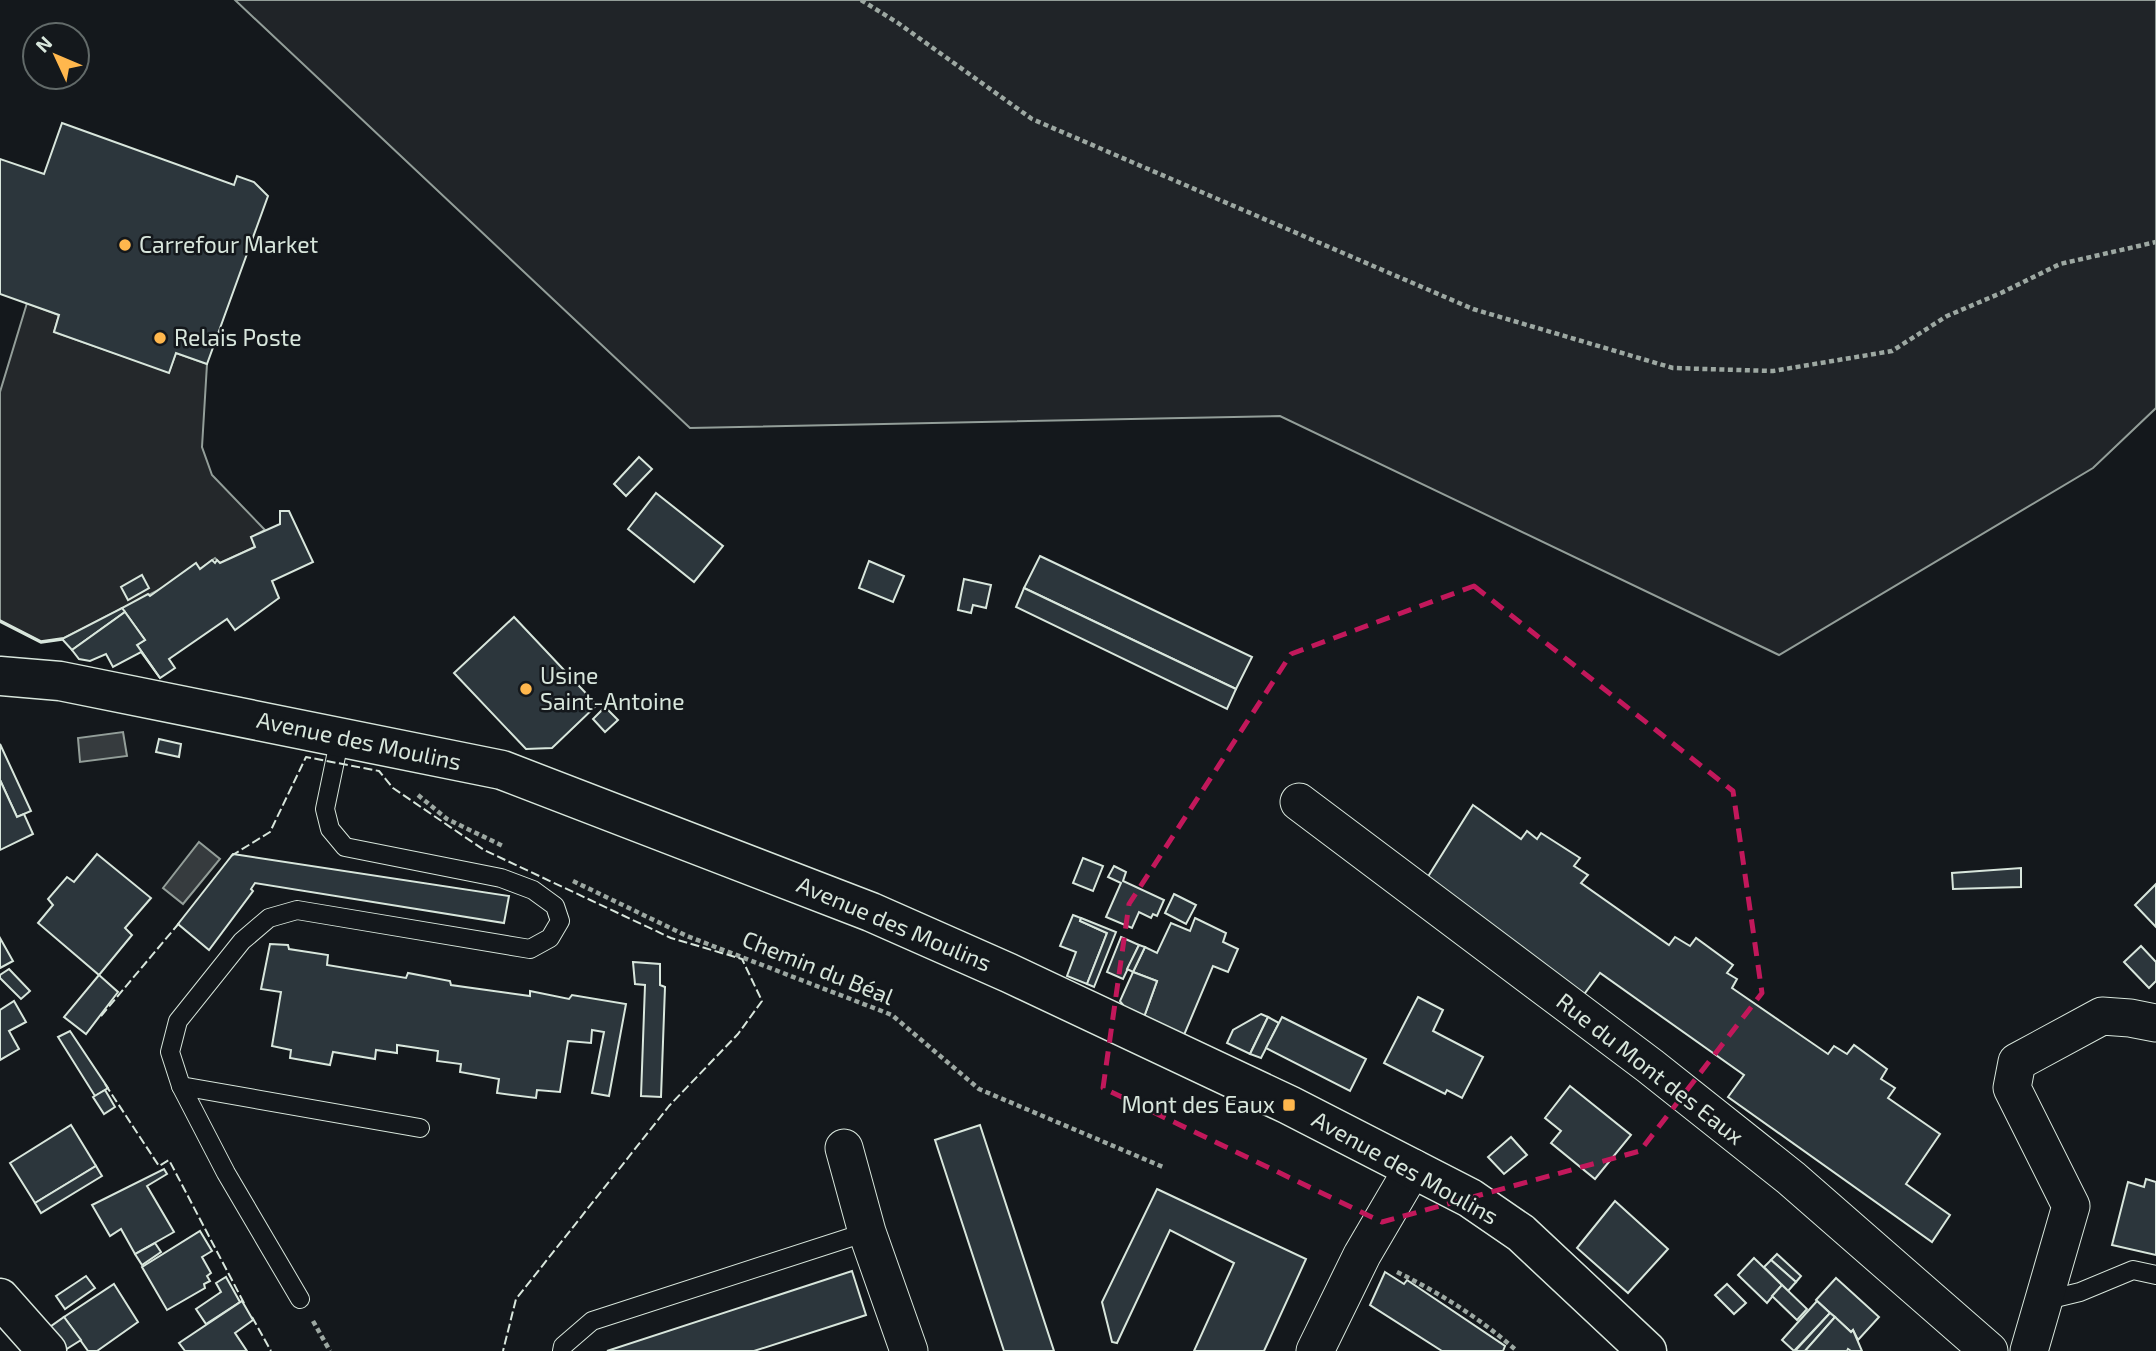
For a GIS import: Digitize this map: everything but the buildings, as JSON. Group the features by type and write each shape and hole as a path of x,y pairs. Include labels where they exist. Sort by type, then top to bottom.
{"main road":[{"name":"Avenue des Moulins","path":"0,648 60,681"},
{"name":"Avenue des Moulins","path":"0,676 60,681 502,770 871,912 1009,973 1289,1105 1470,1198 1521,1233 1647,1351"},
{"path":"0,1298 47,1351"}],"street":[{"name":"Rue du Mont des Eaux","path":"1299,802 1661,1075 1790,1178 1989,1351"},
{"path":"2029,1351 2071,1206 2012,1088 2017,1062 2102,1016 2156,1023"},
{"path":"844,1148 867,1232 909,1351"},
{"path":"1315,1351 1362,1255 1413,1168"}],"lane":[{"path":"300,1300 226,1173 181,1086 170,1052 178,1021 242,941 269,918 297,910 530,949 550,938 560,921 555,906 533,890 501,878 345,847 330,829 325,809 340,737"},
{"path":"181,1086 420,1128"},
{"path":"562,1351 563,1346 592,1321 867,1232"},
{"path":"2043,1301 2080,1292 2133,1270 2156,1275"}],"path":[{"path":"862,0 1032,120 1473,309 1673,368 1773,370 1892,351 1947,316 2060,264 2156,242"},
{"path":"447,819 507,848"},
{"name":"Chemin du Béal","path":"567,877 687,936 892,1015 979,1089 1163,1167"},
{"path":"1362,1255 1428,1288 1496,1332 1517,1351"}],"highlighted area":[{"path":"1474,586 1733,791 1762,993 1640,1151 1382,1222 1103,1088 1129,904 1291,654"}],"shaded area":[{"path":"235,0 2156,0 2156,408 2093,468 1779,655 1280,416 690,428"},
{"path":"27,303 59,315 54,332 169,372 176,353 207,364 202,447 212,475 265,530 251,537 255,547 220,563 215,558 200,569 62,639 41,642 0,621 0,392"},
{"path":"123,732 127,756 80,762 78,738"},
{"path":"199,842 220,859 183,904 163,888"}],"fence":[{"path":"231,856 270,832 306,757 379,771 393,788 484,850 671,938 742,959 762,1001 738,1034 669,1106 516,1299 503,1351"},
{"path":"101,1016 180,922"},
{"path":"105,1084 159,1166 169,1160 245,1305"},
{"path":"252,1317 271,1351"}],"wall":[{"path":"0,621 41,642 62,639"}],"place":[{"name":"Carrefour Market","path":"125,245"},
{"name":"Relais Poste","path":"160,338"},
{"name":"Usine Saint-Antoine","path":"526,689"},
{"name":"Mont des Eaux","path":"1289,1105"}]}
